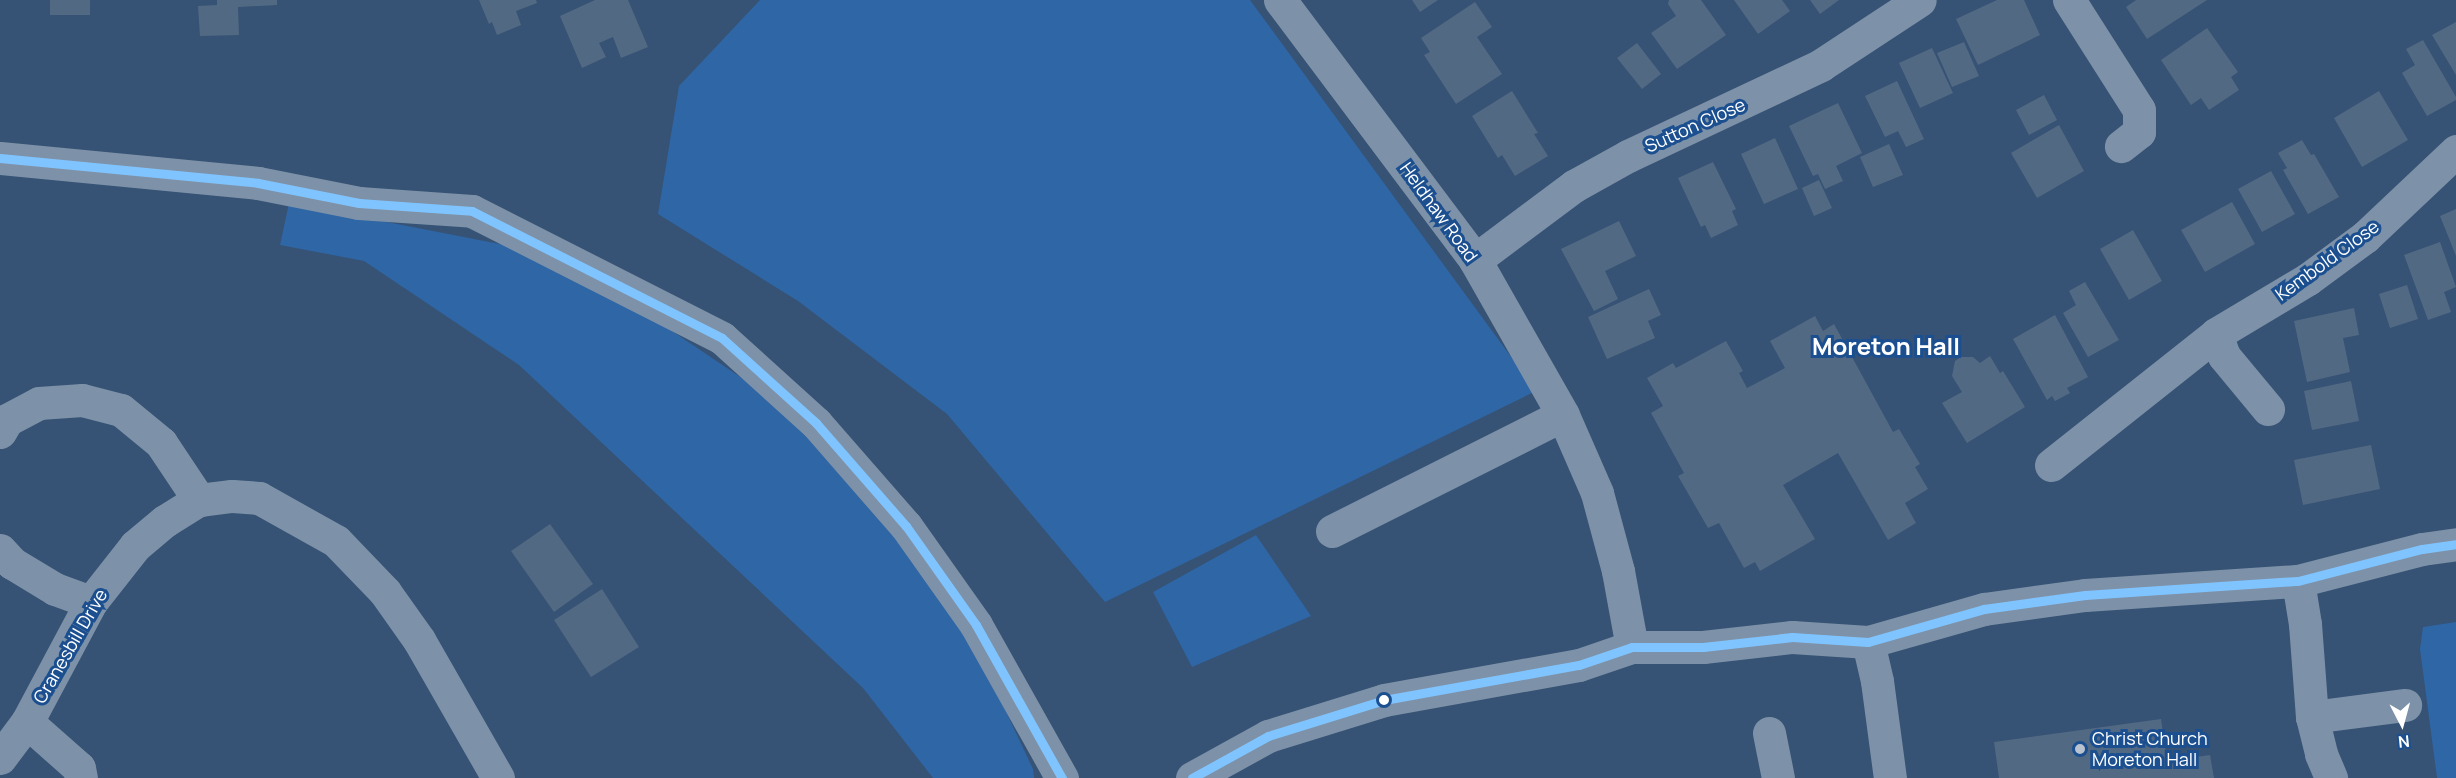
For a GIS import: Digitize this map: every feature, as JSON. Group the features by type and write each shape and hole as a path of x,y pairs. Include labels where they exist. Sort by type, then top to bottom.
{"street":[{"name":"Heldhaw Road","path":"1280,0 1475,260 1563,415 1597,493 1618,571 1632,647"},
{"name":"Sutton Close","path":"1475,260 1574,186 1628,156 1821,65 1920,0"},
{"path":"2069,0 2139,110 2139,132 2121,146"},
{"name":"Kembold Close","path":"2051,465 2216,334 2307,279 2365,237 2456,151"},
{"path":"0,158 258,183 359,203 472,211 722,338 816,423 906,526 976,625 1062,778"},
{"path":"2216,334 2224,356 2268,409"},
{"path":"0,432 7,420 39,404 82,400 121,410 161,443 199,500"},
{"path":"1332,531 1563,415"},
{"name":"Cranesbill Drive","path":"0,758 27,722 91,602 135,546 165,521 199,500 259,498 336,541 385,592 419,640 498,778"},
{"path":"1192,778 1268,736 1384,700 1579,665 1632,647 1703,647 1792,637 1868,642 1984,609 2085,595 2298,581 2422,549 2456,544"},
{"path":"0,550 12,563 55,589 91,602"},
{"path":"2298,581 2305,624 2312,717 2321,754 2331,778"},
{"path":"1868,642 1877,681 1890,778"},
{"path":"2312,717 2405,705"},
{"path":"27,722 79,768 81,778"},
{"path":"1769,733 1778,778"}],"shaded area":[{"path":"760,0 1250,0 1536,391 1105,602 947,414 798,301 658,214 679,86"},
{"path":"289,203 505,245 626,300 776,401 893,528 979,654 1033,769 1034,778 933,778 863,688 519,365 364,261 280,245"},
{"path":"1256,535 1311,616 1192,667 1153,592"},
{"path":"2456,622 2456,778 2437,778 2420,649 2423,627"}],"building":[{"path":"50,0 90,0 90,15 50,15"},
{"path":"217,0 277,0 277,5 238,7 239,35 200,36 198,6 217,5"},
{"path":"479,0 536,0 537,3 516,11 521,25 497,35 492,22 489,24"},
{"path":"595,0 628,0 648,47 621,58 613,37 599,43 606,57 582,68 560,16"},
{"path":"1412,0 1438,0 1420,12"},
{"path":"1669,0 1701,0 1726,35 1677,69 1651,33 1676,16 1668,4"},
{"path":"1734,0 1782,0 1790,11 1758,34"},
{"path":"1810,0 1839,0 1820,14"},
{"path":"1997,0 2024,0 2040,35 1978,65 1956,19"},
{"path":"2136,0 2207,0 2147,39 2126,7"},
{"path":"1475,2 1492,27 1477,37 1502,74 1456,104 1424,55 1430,52 1421,38"},
{"path":"2456,22 2456,75 2432,35"},
{"path":"2207,28 2238,72 2231,77 2239,90 2209,110 2201,98 2191,105 2161,60"},
{"path":"2423,40 2456,97 2456,100 2427,116 2402,73 2415,65 2406,49"},
{"path":"1964,42 1979,76 1952,87 1937,53"},
{"path":"1637,43 1661,74 1642,89 1617,58"},
{"path":"1932,48 1953,93 1920,108 1899,63"},
{"path":"1897,81 1924,139 1906,147 1898,131 1885,137 1865,96"},
{"path":"1512,91 1538,133 1534,134 1548,156 1515,176 1502,155 1498,158 1472,116"},
{"path":"2379,91 2408,140 2362,167 2334,118"},
{"path":"2044,95 2057,120 2029,135 2016,110"},
{"path":"1838,103 1862,153 1836,166 1843,181 1825,189 1818,174 1813,176 1789,126"},
{"path":"2059,125 2084,171 2037,198 2011,153"},
{"path":"1775,138 1798,189 1764,204 1741,154"},
{"path":"2302,140 2311,155 2314,154 2339,197 2308,214 2283,170 2287,168 2278,153"},
{"path":"1889,144 1903,175 1873,187 1860,157"},
{"path":"1713,162 1736,209 1732,211 1738,225 1711,238 1705,225 1701,227 1678,178"},
{"path":"2271,171 2295,214 2262,232 2238,189"},
{"path":"1819,180 1832,208 1814,216 1802,188"},
{"path":"2232,202 2255,244 2205,272 2181,230"},
{"path":"2456,209 2456,256 2440,216"},
{"path":"1619,221 1636,256 1605,271 1618,299 1594,311 1561,249"},
{"path":"2133,230 2162,281 2129,300 2100,249"},
{"path":"2440,242 2456,287 2444,292 2451,312 2428,320 2404,255"},
{"path":"2085,282 2119,340 2088,357 2063,313 2076,305 2069,291"},
{"path":"2407,285 2418,319 2390,328 2379,294"},
{"path":"1649,289 1661,315 1648,321 1655,338 1607,359 1588,317"},
{"path":"2354,308 2359,335 2343,338 2350,372 2307,382 2294,321"},
{"path":"2055,315 2088,377 2067,388 2070,393 2055,401 2052,396 2047,400 2013,339"},
{"path":"1815,316 1823,331 1834,324 1893,432 1899,429 1920,464 1915,467 1928,489 1905,503 1916,523 1888,540 1838,453 1783,485 1815,539 1760,571 1755,562 1744,568 1719,523 1708,528 1678,476 1684,473 1651,413 1663,406 1647,378 1673,363 1676,368 1726,341 1743,371 1739,373 1747,388 1785,368 1770,341"},
{"path":"1990,356 2000,373 2003,371 2025,407 1967,443 1942,403 1962,392 1952,376 1955,361 1961,357 1973,357 1980,363"},
{"path":"2351,381 2359,421 2312,430 2304,391"},
{"path":"2371,445 2380,489 2303,505 2294,460"},
{"path":"550,524 593,584 554,612 511,551"},
{"path":"602,589 639,647 591,677 554,620"},
{"name":"Christ Church Moreton Hall","path":"2161,719 2167,761 2210,755 2214,778 1999,778 1994,742"}],"transit line":[{"path":"0,158 258,183 359,203 472,211 722,338 816,423 906,526 976,625 1062,778"},
{"path":"1192,778 1268,736 1384,700 1579,665 1632,647 1703,647 1792,637 1868,642 1984,609 2085,595 2298,581 2422,549 2456,544"}],"place":[{"name":"Christ Church Moreton Hall","path":"2080,749"}],"district":[{"name":"Moreton Hall","path":"1886,346"}]}
